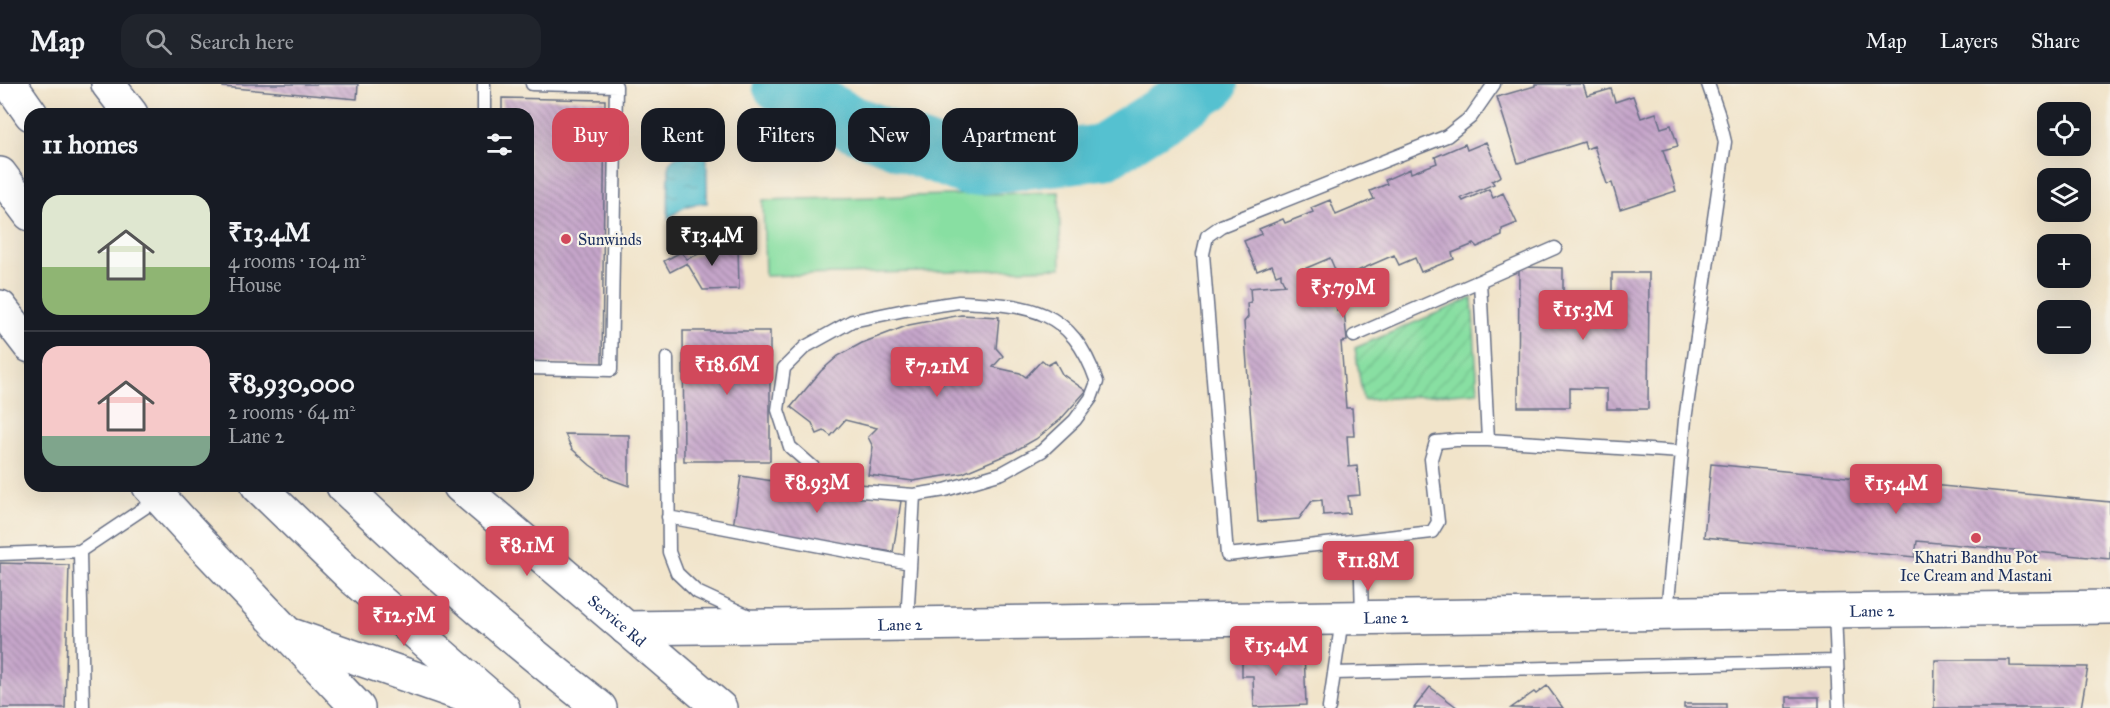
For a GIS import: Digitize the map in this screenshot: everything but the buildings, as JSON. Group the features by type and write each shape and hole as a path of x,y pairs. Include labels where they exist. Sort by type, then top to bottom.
{"main road":[{"path":"10,84 27,108"},
{"path":"108,84 126,108"},
{"path":"0,174 24,206"},
{"path":"0,307 24,338"},
{"path":"154,492 358,708"},
{"path":"264,492 354,579 502,708"},
{"path":"350,492 395,536 543,663 600,708"},
{"name":"Service Rd","path":"467,492 720,708"},
{"name":"Lane 2","path":"626,628 2110,608"},
{"path":"290,634 502,708"}],"lane":[{"path":"484,84 484,108"},
{"path":"531,84 616,86 611,370 534,368"},
{"path":"1494,84 1471,117 1446,136 1221,226 1207,236 1203,254 1227,555 1432,531 1438,522 1431,459 1436,442 1488,440 1682,452"},
{"path":"1666,614 1684,420 1725,142 1708,84"},
{"path":"1354,336 1555,248"},
{"path":"1480,281 1488,440"},
{"path":"959,302 1009,304 1035,310 1056,319 1078,342 1091,364 1097,382 1091,398 1075,420 1042,452 1002,473 945,490 914,495 861,491 823,476 790,447 778,410 784,368 805,347 852,321 905,310 959,302"},
{"path":"667,358 669,552 676,573 698,592 769,626"},
{"path":"0,554 80,551 154,492"},
{"path":"907,624 914,495"},
{"path":"668,517 910,563"},
{"path":"1329,708 1334,673 1352,618 1360,541"},
{"path":"80,551 83,708"},
{"path":"1834,611 1839,708"},
{"path":"1334,673 1837,661"}],"green space":[{"path":"1059,192 1061,268 765,276 763,200"},
{"path":"1472,298 1478,392 1363,400 1355,348"}],"water":[{"path":"707,162 707,203 686,207 668,219 669,163"}],"waterway":[{"path":"780,84 849,122 968,168 1103,152 1210,84"}],"place":[{"name":"Sunwinds","path":"566,239"},
{"name":"Khatri Bandhu Pot Ice Cream and Mastani","path":"1976,538"}]}
